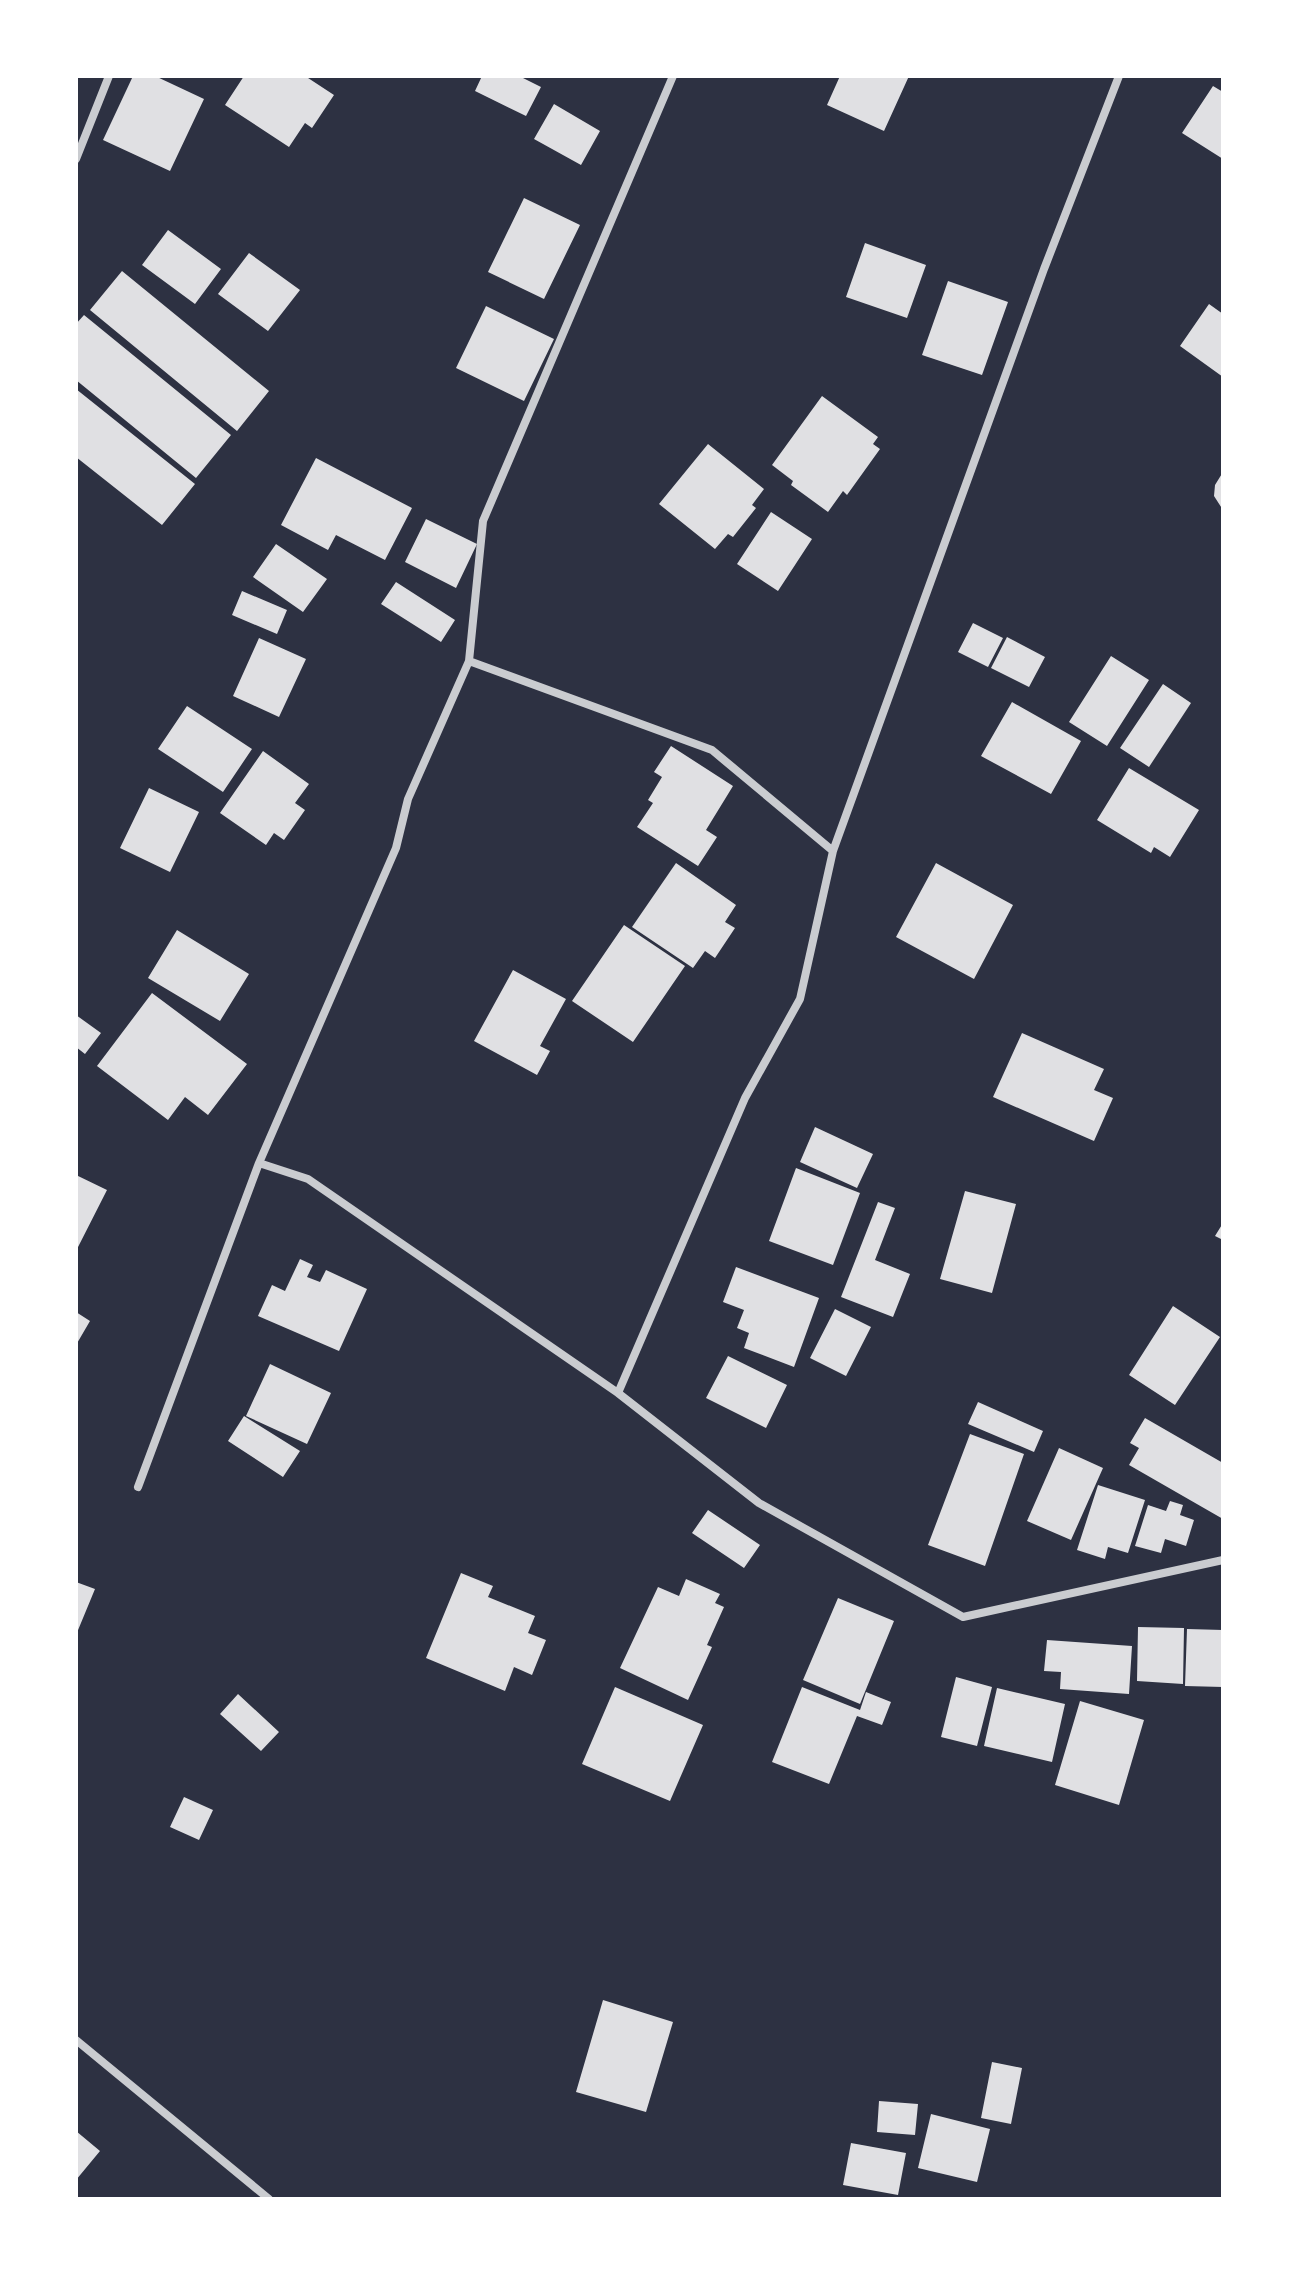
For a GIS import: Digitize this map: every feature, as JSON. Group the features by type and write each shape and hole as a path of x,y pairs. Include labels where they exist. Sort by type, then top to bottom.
{"street":[{"path":"76,159 109,76"},
{"path":"138,1487 259,1163 396,848 408,799 469,661 483,521 673,76"},
{"path":"618,1393 745,1098 800,999 833,851 1044,269 1119,76"},
{"path":"469,661 712,750 833,851"},
{"path":"259,1163 308,1179 618,1393 759,1503 963,1617 1223,1560"},
{"path":"76,2040 269,2199"}],"building":[{"path":"133,76 155,76 204,99 170,171 103,140"},
{"path":"244,76 305,76 334,95 312,128 305,123 289,147 225,105"},
{"path":"482,76 519,76 541,87 526,116 475,91"},
{"path":"840,76 909,76 884,131 827,105"},
{"path":"1213,86 1223,92 1223,159 1182,133"},
{"path":"554,104 600,131 581,165 534,139"},
{"path":"524,198 580,225 544,299 488,272"},
{"path":"168,230 221,269 195,304 142,265"},
{"path":"865,243 926,265 907,318 846,297"},
{"path":"249,253 300,290 268,331 218,294"},
{"path":"122,271 269,391 237,431 90,310"},
{"path":"948,281 1008,302 982,375 922,355"},
{"path":"1209,304 1223,314 1223,377 1180,346"},
{"path":"486,306 554,339 524,401 456,368"},
{"path":"84,315 231,435 196,478 76,380 76,324"},
{"path":"76,389 195,484 162,525 76,457"},
{"path":"822,396 878,437 873,444 880,449 847,495 843,491 828,512 791,485 793,481 772,465"},
{"path":"708,444 764,489 752,505 756,508 733,537 728,534 715,549 659,504"},
{"path":"316,458 412,508 385,560 336,535 328,550 281,525"},
{"path":"1223,472 1223,510 1214,496 1215,485"},
{"path":"771,512 812,539 778,591 737,564"},
{"path":"426,519 477,544 456,588 405,562"},
{"path":"276,544 327,579 303,612 253,577"},
{"path":"396,582 455,620 441,642 381,604"},
{"path":"242,591 287,610 277,634 232,615"},
{"path":"973,623 1003,638 988,667 958,652"},
{"path":"1007,637 1045,657 1029,687 991,668"},
{"path":"259,638 306,659 279,717 233,696"},
{"path":"1111,656 1149,680 1107,746 1069,722"},
{"path":"1163,684 1191,703 1149,767 1120,748"},
{"path":"1012,702 1081,741 1051,794 981,756"},
{"path":"187,706 252,749 223,792 158,749"},
{"path":"671,746 733,786 706,830 717,837 698,866 637,827 653,803 648,800 662,777 654,772"},
{"path":"263,751 309,784 295,803 305,810 284,840 274,833 266,845 220,813"},
{"path":"1129,768 1199,810 1170,857 1154,847 1151,853 1097,820"},
{"path":"149,788 199,812 170,872 120,848"},
{"path":"676,863 736,905 725,922 735,928 715,958 705,951 693,968 632,927"},
{"path":"936,863 1013,905 974,979 896,937"},
{"path":"624,925 685,966 633,1042 572,1001"},
{"path":"177,930 249,974 220,1021 148,978"},
{"path":"513,970 566,999 540,1046 550,1051 537,1075 474,1041"},
{"path":"152,993 247,1064 208,1115 185,1097 168,1120 97,1066"},
{"path":"76,1015 101,1033 85,1054 76,1047"},
{"path":"1022,1033 1104,1069 1094,1090 1113,1098 1094,1141 993,1097"},
{"path":"815,1127 873,1154 857,1188 800,1162"},
{"path":"796,1168 860,1193 833,1265 769,1241"},
{"path":"76,1175 107,1190 76,1251"},
{"path":"965,1191 1016,1204 992,1293 940,1279"},
{"path":"878,1202 895,1208 875,1260 910,1274 893,1317 841,1297"},
{"path":"1223,1223 1223,1240 1215,1236"},
{"path":"300,1259 313,1265 307,1277 320,1282 326,1270 367,1289 339,1351 258,1316 272,1285 285,1291"},
{"path":"736,1267 819,1298 794,1367 744,1348 749,1333 737,1328 744,1310 723,1302"},
{"path":"1173,1306 1220,1337 1175,1405 1129,1375"},
{"path":"835,1309 871,1327 846,1376 810,1358"},
{"path":"76,1312 90,1321 76,1345"},
{"path":"728,1356 787,1385 766,1428 706,1398"},
{"path":"270,1364 331,1393 307,1444 246,1416"},
{"path":"978,1402 1043,1431 1034,1452 968,1424"},
{"path":"244,1416 300,1451 283,1477 228,1441"},
{"path":"1145,1418 1223,1463 1223,1519 1129,1465 1139,1448 1130,1443"},
{"path":"970,1434 1024,1454 985,1566 928,1545"},
{"path":"1059,1448 1103,1468 1071,1540 1027,1521"},
{"path":"1098,1485 1145,1500 1128,1553 1108,1547 1105,1559 1077,1550"},
{"path":"1170,1501 1183,1505 1180,1515 1194,1520 1186,1546 1165,1539 1161,1553 1135,1546 1148,1505 1166,1511"},
{"path":"708,1510 760,1545 744,1568 692,1533"},
{"path":"461,1573 493,1586 488,1597 535,1616 528,1633 546,1640 532,1675 514,1667 505,1691 426,1658"},
{"path":"686,1579 720,1594 715,1603 724,1607 707,1645 712,1647 688,1700 620,1668 658,1587 679,1596"},
{"path":"76,1582 95,1589 76,1635"},
{"path":"838,1598 894,1621 860,1704 803,1680"},
{"path":"1138,1627 1184,1628 1183,1684 1137,1681"},
{"path":"1187,1629 1223,1630 1223,1687 1185,1686"},
{"path":"1047,1640 1132,1646 1129,1694 1060,1689 1061,1672 1044,1671"},
{"path":"956,1677 992,1687 977,1746 941,1737"},
{"path":"615,1687 703,1725 670,1801 582,1764"},
{"path":"802,1687 860,1710 866,1692 891,1702 882,1725 857,1716 829,1784 772,1762"},
{"path":"997,1688 1065,1704 1052,1762 984,1746"},
{"path":"238,1694 279,1732 261,1751 220,1714"},
{"path":"1080,1701 1144,1720 1119,1805 1055,1785"},
{"path":"184,1797 213,1810 199,1840 170,1827"},
{"path":"603,2000 673,2022 646,2112 576,2092"},
{"path":"992,2062 1022,2068 1011,2124 981,2118"},
{"path":"879,2101 918,2104 915,2135 877,2132"},
{"path":"931,2114 990,2129 977,2182 918,2168"},
{"path":"76,2131 100,2151 76,2180"},
{"path":"851,2143 906,2153 898,2195 843,2185"}]}
